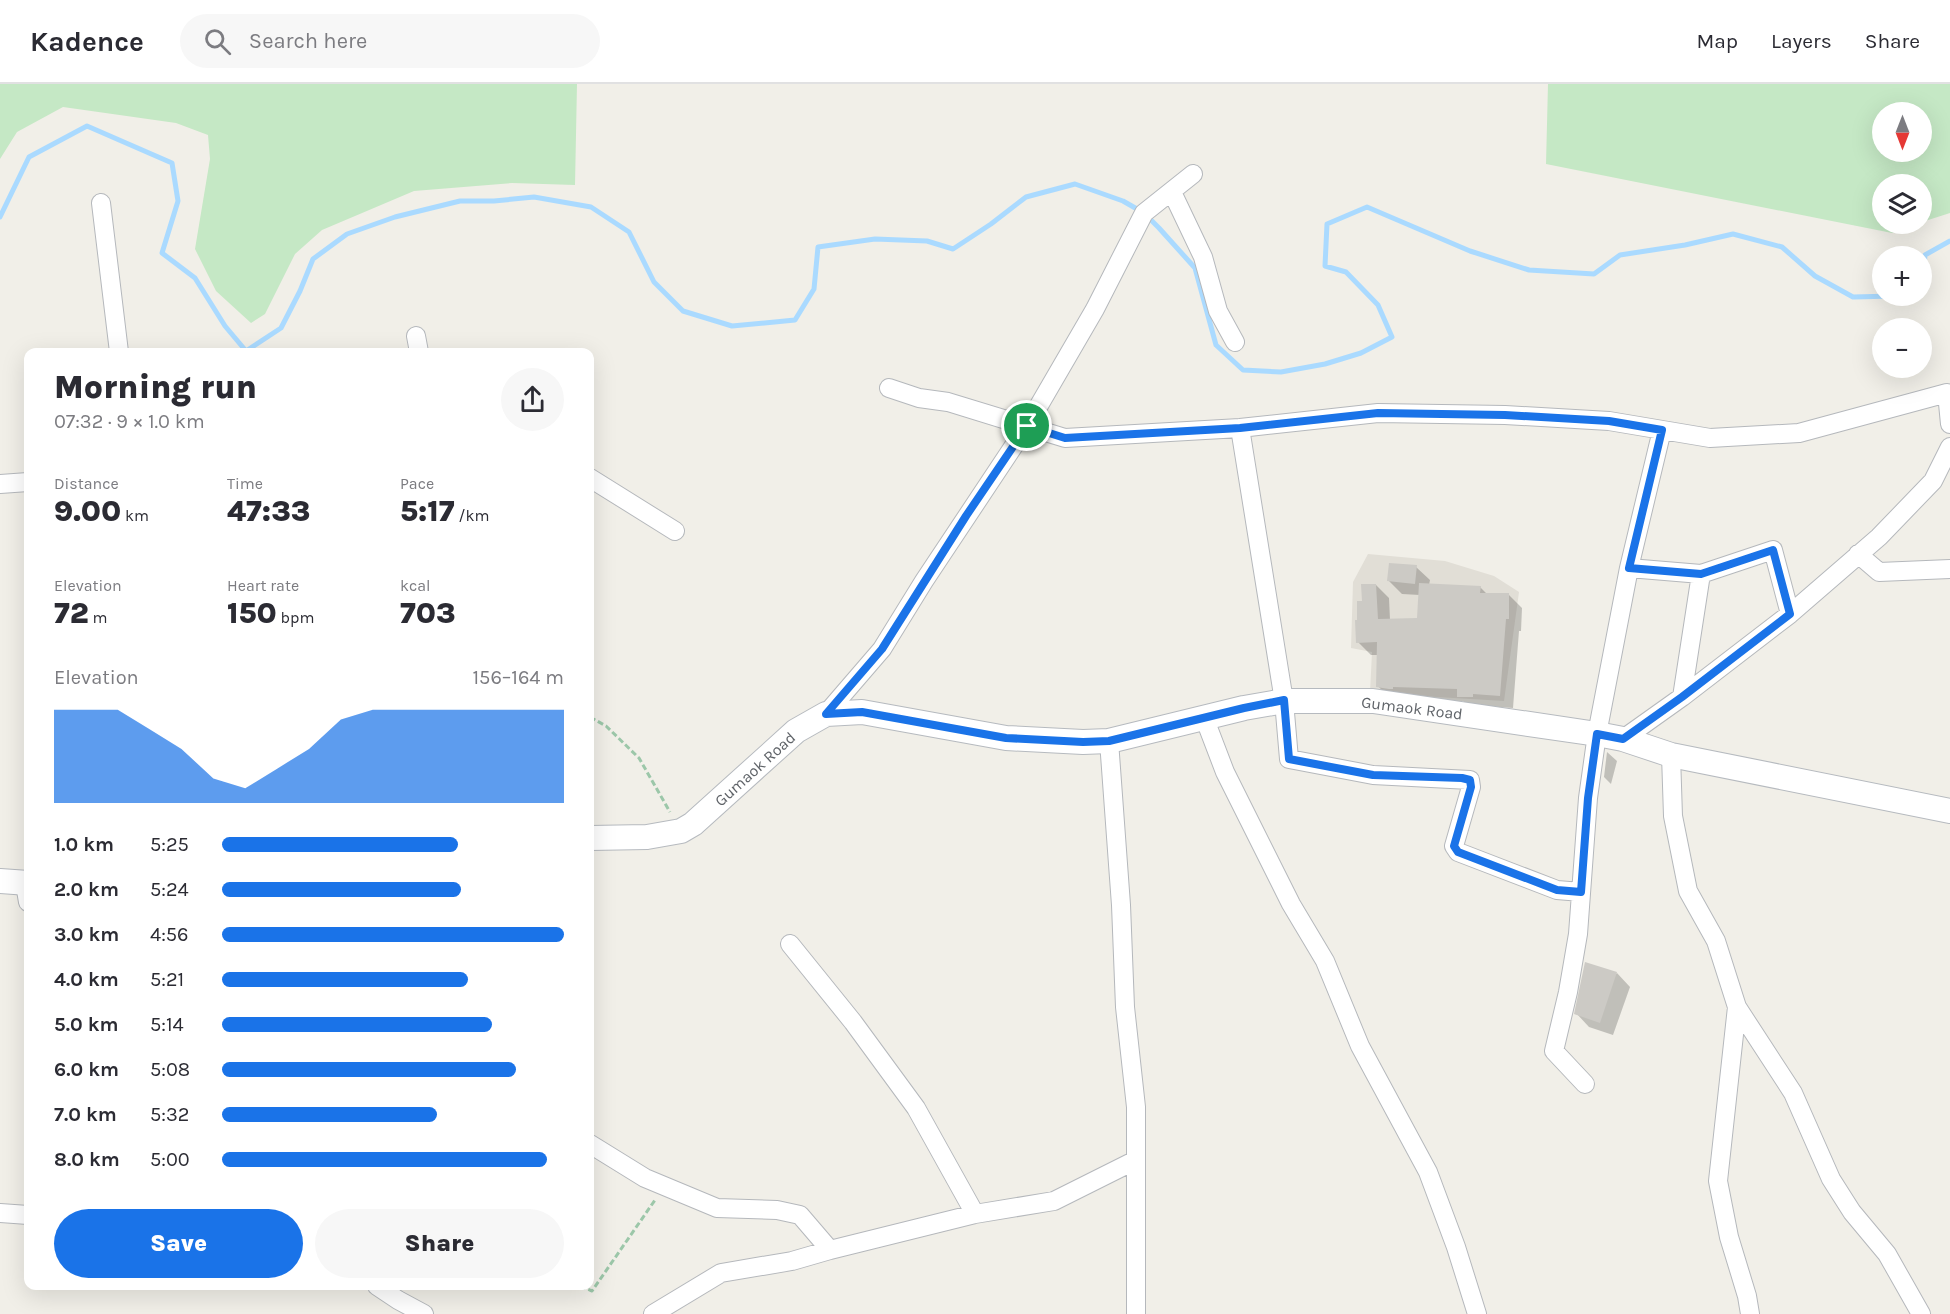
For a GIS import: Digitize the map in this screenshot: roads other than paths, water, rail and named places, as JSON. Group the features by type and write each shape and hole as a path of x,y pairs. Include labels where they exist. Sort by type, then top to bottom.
{"street":[{"path":"826,714 882,649 936,562 1027,426 1095,309 1144,213 1193,174"},
{"path":"1172,192 1203,257 1218,310 1235,342"},
{"path":"101,203 118,348"},
{"path":"889,388 919,398 948,402 1065,438 1240,428 1378,413 1528,416 1609,421 1710,438 1799,433 1947,393 1950,423"},
{"path":"1240,428 1284,700 1289,759 1373,775 1470,780 1471,787 1454,846 1455,850 1557,890 1581,892"},
{"path":"1585,1084 1554,1051 1574,957 1588,798 1597,734 1629,568 1662,430"},
{"path":"1623,739 1790,614 1879,537 1941,481 1950,447"},
{"path":"594,480 675,531"},
{"path":"0,484 24,482"},
{"path":"1629,568 1701,574 1773,550 1790,614"},
{"path":"1858,554 1879,572 1950,569"},
{"path":"1682,697 1701,574"},
{"name":"Gumaok Road","path":"594,838 647,837 681,831 693,824 796,731 826,714 862,712 1006,738 1083,742 1109,741 1284,700 1373,701 1597,734 1623,739 1671,756 1950,811"},
{"path":"1204,717 1225,772 1291,904 1324,962 1358,1042 1428,1172 1456,1247 1477,1314"},
{"path":"1109,741 1121,905 1125,1007 1136,1107 1136,1314"},
{"path":"1671,756 1673,816 1688,891 1716,941 1737,1007 1793,1093 1831,1179 1852,1212 1887,1254 1921,1314"},
{"path":"0,881 24,889"},
{"path":"790,944 853,1022 916,1108 975,1214"},
{"path":"1737,1007 1718,1181 1729,1238 1747,1296 1750,1314"},
{"path":"594,1146 645,1178 717,1208 777,1210 800,1215 830,1250"},
{"path":"653,1314 721,1273 792,1261 975,1214 1054,1201 1136,1160"},
{"path":"0,1213 24,1215"},
{"path":"383,1290 424,1314"}],"waterway":[{"path":"0,217 29,157 87,126 172,163 178,201 162,253 195,278 225,326 243,348"},
{"path":"251,348 281,328 313,259 347,234 395,217 460,201 494,201 534,197 591,207 629,232 654,282 683,311 732,326 795,320 814,289 818,247 875,239 927,241 953,249 1026,197 1075,184 1123,201 1144,213 1159,228 1195,268 1216,345 1243,370 1281,372 1325,364 1361,353 1392,337 1378,305 1346,272 1325,266 1327,224 1367,207 1470,251 1529,270 1594,274 1620,255 1685,245 1733,234 1782,247 1815,276 1853,297 1872,297"},
{"path":"1932,251 1950,241"}]}
